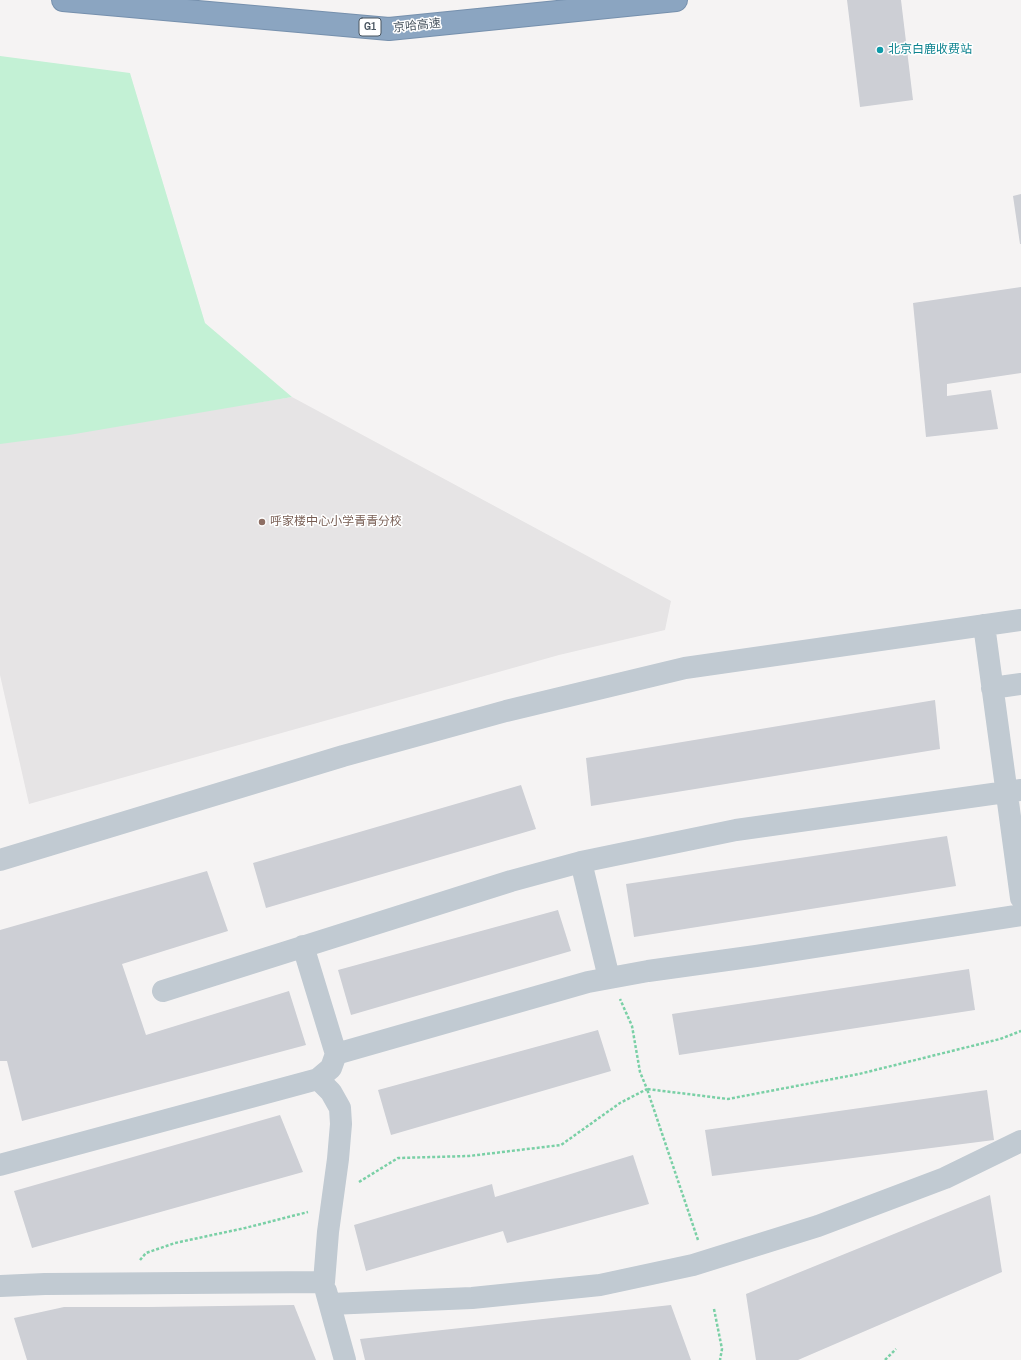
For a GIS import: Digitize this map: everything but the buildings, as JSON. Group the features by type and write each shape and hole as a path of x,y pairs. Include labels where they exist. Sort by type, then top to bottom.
{"highway":[{"name":"京哈高速","path":"63,0 389,29 676,0"}],"street":[{"path":"0,860 343,756 506,711 678,670 1021,620"},
{"path":"984,625 992,688 1014,791 1021,898"},
{"path":"992,688 1021,684"},
{"path":"163,991 511,881 581,862 736,830 1014,791"},
{"path":"581,862 610,978"},
{"path":"336,1054 588,982 1021,915"},
{"path":"0,1165 318,1080 332,1068 336,1054 303,946"},
{"path":"318,1080 331,1092 340,1108 341,1124 338,1159 328,1232 324,1282 345,1360"},
{"path":"330,1304 472,1298 600,1285 704,1261 818,1226 945,1178 1021,1141"},
{"path":"0,1286 45,1284 324,1282"}],"path":[{"path":"610,978 632,1026 640,1072 704,1261"},
{"path":"120,1284 146,1253 175,1243 245,1228 308,1212 398,1158 469,1156 561,1145 620,1103 647,1089 728,1099 859,1074 1000,1039 1021,1031"},
{"path":"714,1309 722,1349 720,1360"},
{"path":"885,1360 896,1349"}],"shaded area":[{"name":"呼家楼中心小学青青分校","path":"292,397 671,601 665,630 559,655 29,804 0,675 0,443"}],"green space":[{"path":"0,56 130,73 205,323 292,397 69,435 0,444"}],"place":[{"name":"北京白鹿收费站","path":"880,50"},
{"name":"呼家楼中心小学青青分校","path":"262,522"}]}
